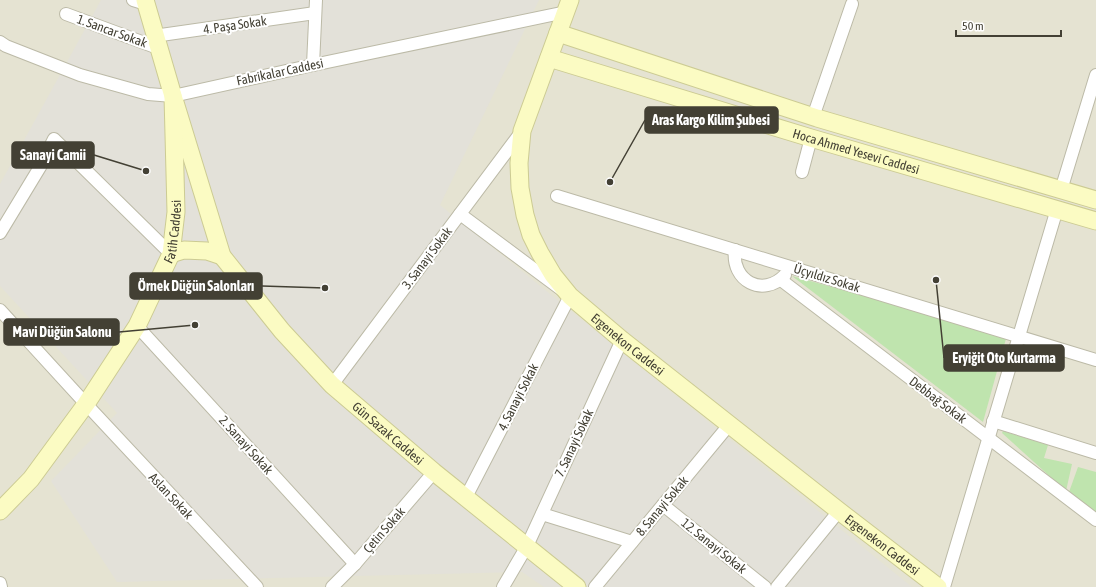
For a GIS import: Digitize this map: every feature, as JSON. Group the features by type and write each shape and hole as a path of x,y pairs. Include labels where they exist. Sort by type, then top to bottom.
{"street":[{"path":"313,65 316,0"},
{"name":"Fatih Caddesi","path":"0,511 31,479 86,404 138,326 171,254 176,212 173,96 141,1"},
{"path":"813,117 852,4"},
{"name":"Ergenekon Caddesi","path":"568,6 522,131 519,163 520,188 525,215 531,234 540,253 554,275 570,296 622,340 938,587"},
{"name":"Fabrikalar Caddesi","path":"0,42 6,46 80,75 148,94 173,96 568,6"},
{"name":"4. Paşa Sokak","path":"156,42 316,13"},
{"name":"1. Sancar Sokak","path":"66,14 156,42"},
{"name":"Hoca Ahmed Yesevi Caddesi","path":"558,33 813,117 1096,200"},
{"name":"Hoca Ahmed Yesevi Caddesi","path":"549,58 811,138 1096,221"},
{"path":"1061,190 1096,75"},
{"path":"173,96 222,256"},
{"name":"3. Sanayi Sokak","path":"332,385 522,131"},
{"path":"802,172 811,138"},
{"path":"0,233 40,167 54,139 171,254 184,250 207,251 222,256"},
{"name":"Üçyıldız Sokak","path":"557,196 1096,360"},
{"path":"944,587 1057,209"},
{"path":"460,214 570,296"},
{"path":"735,250 735,266 746,281 754,285 764,286 781,280 790,267"},
{"name":"Gün Sazak Caddesi","path":"222,256 282,331 332,385 434,472 577,587"},
{"name":"Debbağ Sokak","path":"781,280 1096,520"},
{"name":"4. Sanayi Sokak","path":"466,498 570,296"},
{"name":"Aslan Sokak","path":"0,310 257,587"},
{"name":"2. Sanayi Sokak","path":"138,326 355,564"},
{"name":"7. Sanayi Sokak","path":"502,587 527,546 622,340"},
{"path":"993,421 1096,453"},
{"name":"8. Sanayi Sokak","path":"595,587 729,425"},
{"name":"Çetin Sokak","path":"332,587 355,564 434,472"},
{"name":"12. Sanayi Sokak","path":"663,505 765,587"},
{"path":"777,587 839,511"},
{"path":"542,514 632,542"},
{"path":"0,583 2,587"}],"shaded area":[{"path":"0,0 1096,0 1096,587 0,587"},
{"path":"101,0 539,0 440,205 912,587 544,587 522,572 117,582 51,481 117,413 0,286 0,184"}],"green space":[{"path":"792,276 1007,335 983,422"},
{"path":"1003,431 1048,445 1044,458 1072,464 1066,491 1002,433"},
{"path":"1078,467 1096,472 1096,512 1069,492"}],"place":[{"name":"Sanayi Camii","path":"146,171"},
{"name":"Aras Kargo Kilim Şubesi","path":"610,182"},
{"name":"Eryiğit Oto Kurtarma","path":"936,280"},
{"name":"Örnek Düğün Salonları","path":"325,288"},
{"name":"Mavi Düğün Salonu","path":"195,325"}]}
